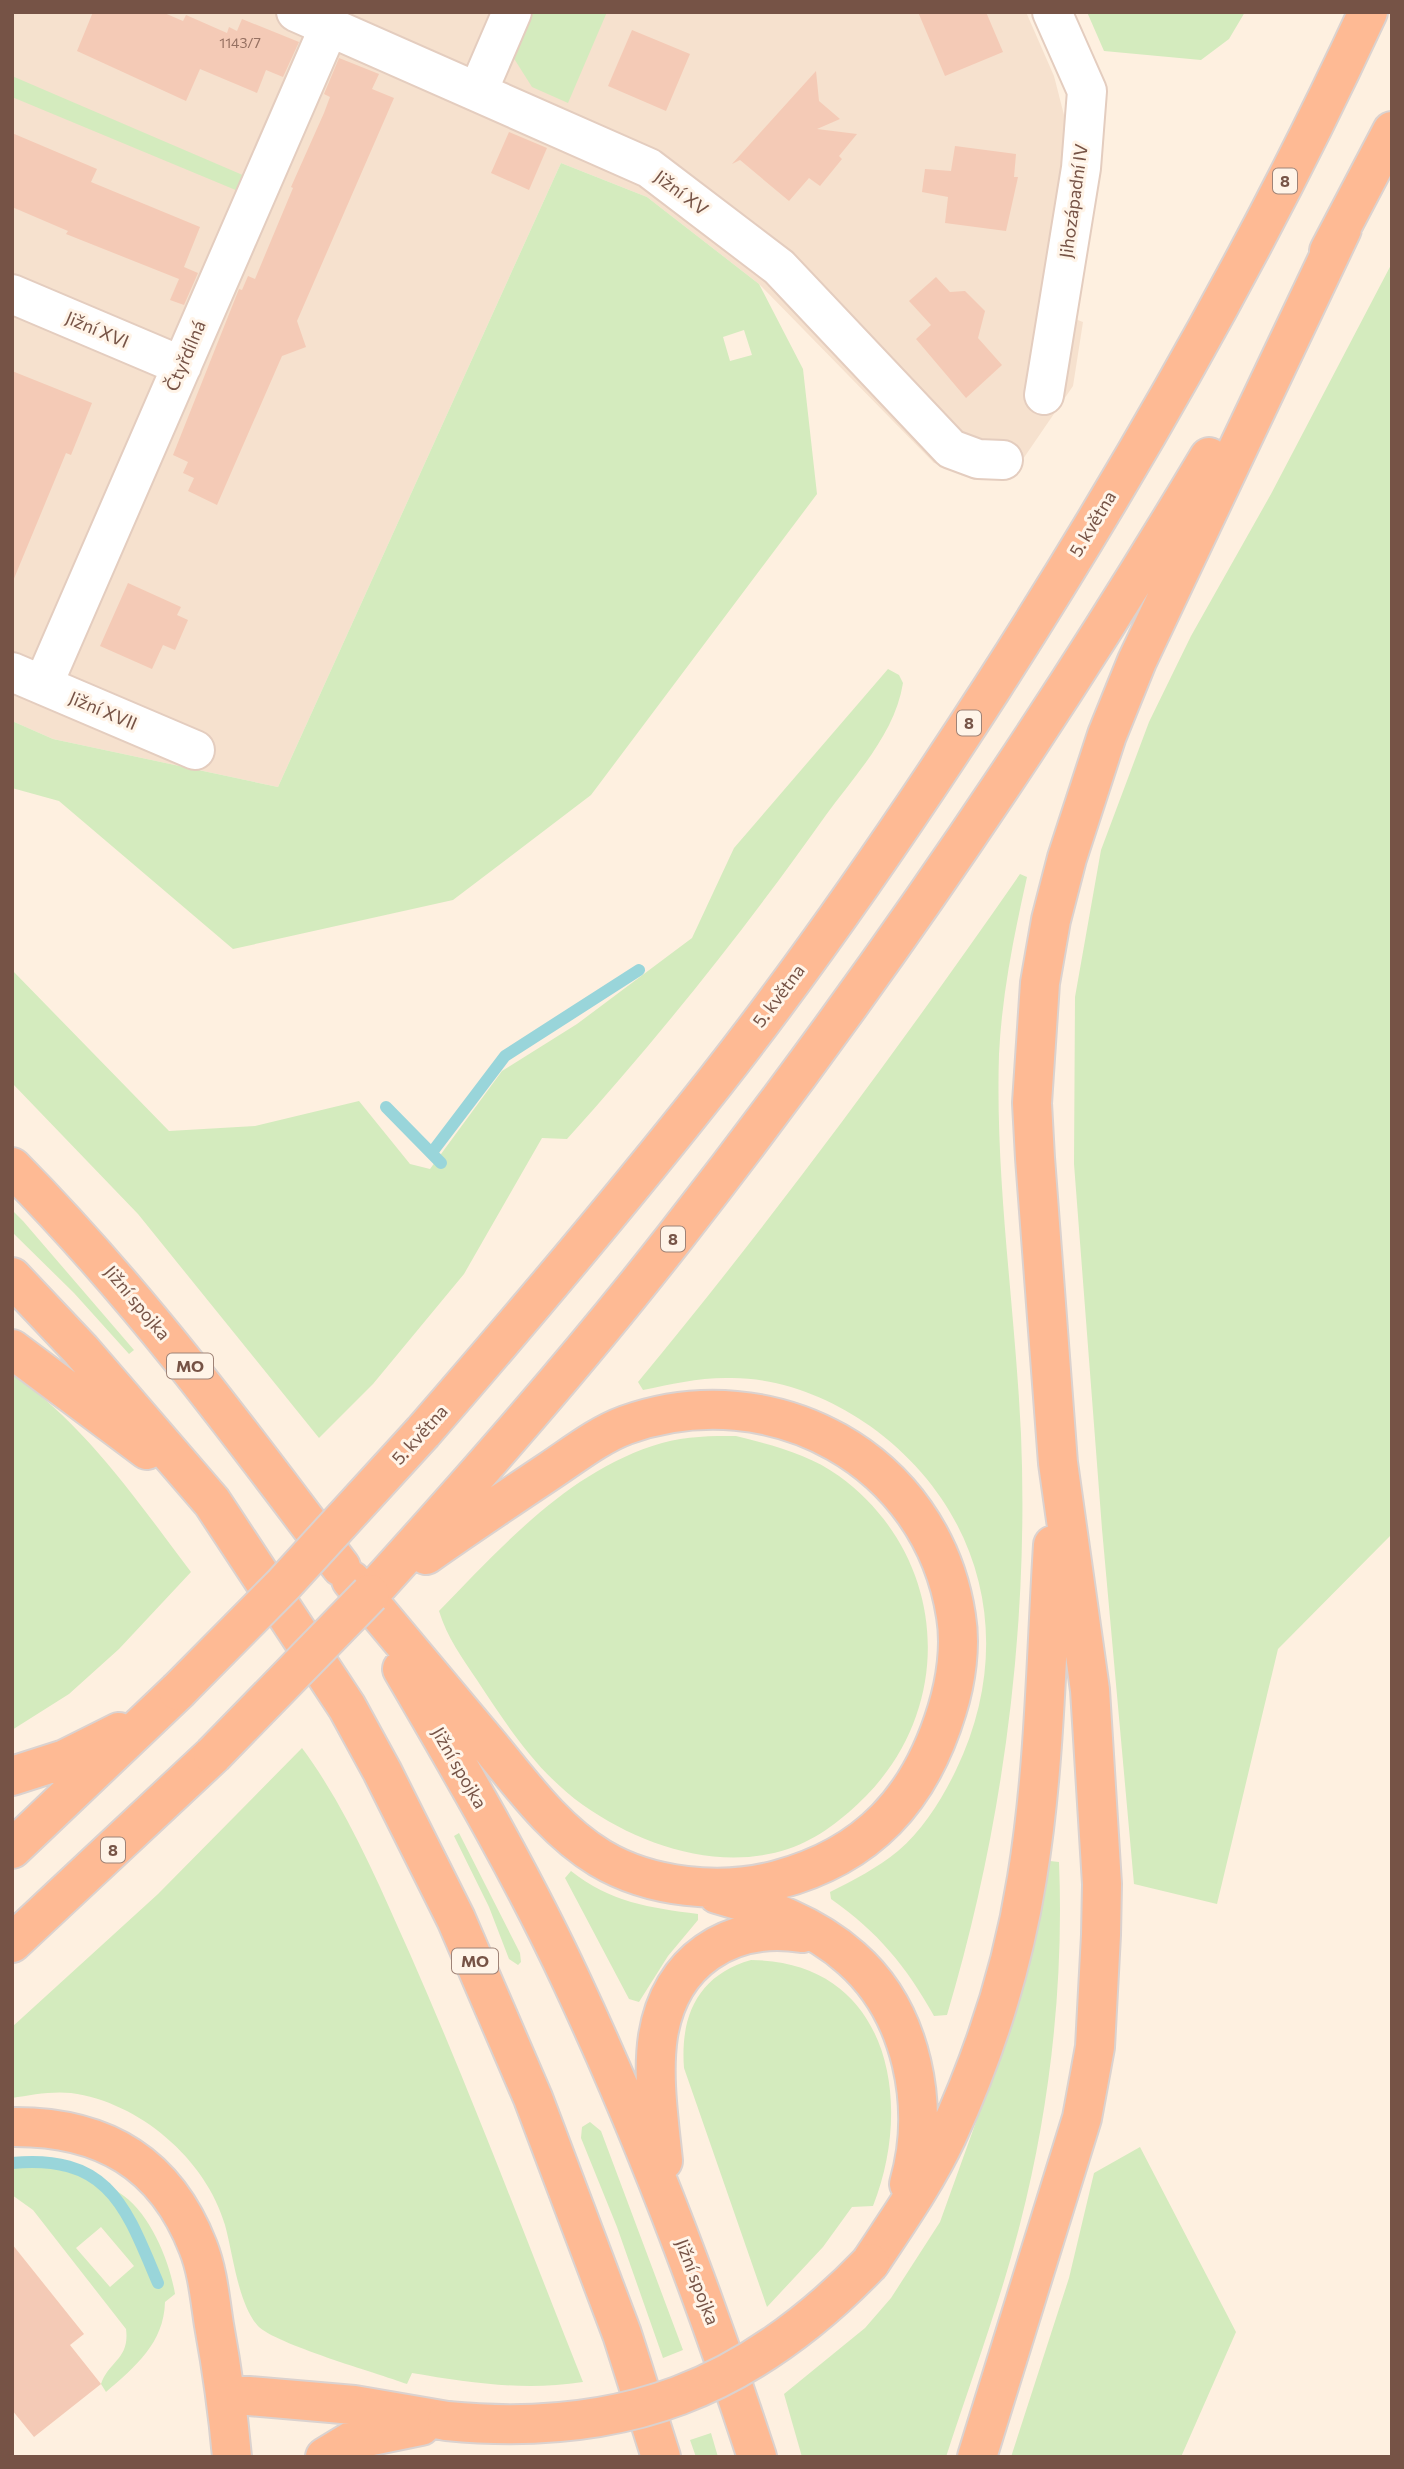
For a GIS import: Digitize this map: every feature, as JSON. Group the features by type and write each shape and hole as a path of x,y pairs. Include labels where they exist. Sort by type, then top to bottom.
{"highway":[{"name":"5. května","path":"12,1849 178,1691 284,1584 423,1432 515,1325 715,1081 908,815 1052,592 1197,347 1368,12"},
{"name":"8","path":"12,1943 213,1755 361,1587 467,1508 776,1105 932,890 1059,699 1177,512 1342,229 1392,131"},
{"path":"977,2457 1082,2119 1095,2047 1102,1884 1090,1690 1058,1463 1032,1103 1040,984 1051,920 1085,796 1137,661 1342,229"},
{"name":"Jižní spojka","path":"12,1167 122,1285 192,1368 361,1587 494,1827 572,1981 674,2221 757,2457"},
{"name":"MO","path":"12,1277 106,1378 212,1502 347,1707 411,1825 451,1908 566,2180 622,2334 661,2457"},
{"path":"12,1349 131,1437 212,1502"},
{"path":"467,1508 623,1426 685,1411 719,1410 792,1421 831,1438 875,1469 902,1496 925,1527 948,1581 957,1618 957,1656 952,1695 939,1739 919,1779 895,1812 838,1858 802,1873 768,1882 720,1888 687,1885"},
{"path":"226,2394 354,2405 447,2421 536,2426 623,2413 674,2398 723,2378 769,2351 805,2325 870,2263 928,2172 964,2096 995,2011 1027,1879 1043,1713 1058,1463"},
{"path":"361,1587 558,1825 602,1859 627,1870 687,1885 779,1914 831,1942 853,1959 879,1993 904,2040 914,2071 918,2103 914,2167 906,2198 891,2231"},
{"path":"12,1776 65,1759 105,1740 178,1691"},
{"path":"674,2221 664,2166 657,2074 658,2037 676,1986 707,1951 733,1937 781,1930 831,1942"},
{"path":"12,2127 61,2129 94,2138 126,2154 158,2179 180,2210 199,2249 226,2394 232,2457"},
{"path":"326,2457 353,2440 447,2421"}],"street":[{"path":"478,91 512,12"},
{"name":"Jihozápadní IV","path":"1044,395 1081,167 1087,91 1052,12"},
{"name":"Jižní XV","path":"312,19 649,168 779,267 951,449 978,459 1003,460"},
{"name":"Čtyřdílná","path":"27,679 182,366 312,19"},
{"name":"Jižní XVI","path":"12,294 182,366"},
{"name":"Jižní XVII","path":"27,679 195,750"}],"shaded area":[{"path":"12,12 1026,12 1054,76 1064,115 1064,147 1044,307 1083,322 1073,386 1023,459 1005,469 987,471 934,463 759,284 647,197 561,163 278,787 53,739 12,721"}],"green space":[{"path":"532,12 607,12 568,103 532,87 513,57"},
{"path":"1087,12 1245,12 1229,39 1201,60 1104,51"},
{"path":"12,76 245,176 238,191 12,97"},
{"path":"561,163 647,197 759,284 803,369 817,494 591,795 453,900 233,949 59,801 12,788 12,721 53,739 278,787","holes":["744,330 752,355 730,361 723,337"]},
{"path":"1392,263 1392,1534 1278,1649 1217,1904 1134,1884 1102,1529 1074,1164 1075,997 1101,850 1149,722 1191,636 1271,494"},
{"path":"888,669 899,675 903,683 899,702 883,737 765,899 669,1021 567,1139 542,1138 464,1274 373,1384 319,1438 138,1214 12,1083 12,970 169,1131 255,1126 359,1101 410,1164 430,1169 502,1071 577,1024 692,938 734,848"},
{"path":"1020,874 1027,877 1006,987 999,1054 1000,1149 1021,1434 1021,1581 1016,1654 997,1800 967,1944 947,2015 934,2016 913,1981 890,1951 863,1924 831,1899 830,1892 882,1863 916,1834 938,1803 956,1770 974,1722 984,1675 986,1627 979,1582 963,1538 940,1497 909,1459 870,1426 839,1407 787,1386 750,1379 687,1381 643,1390 638,1382 738,1258 834,1132"},
{"path":"12,1210 134,1350 129,1354 74,1293 12,1232"},
{"path":"12,1374 63,1416 87,1440 191,1572 119,1649 69,1694 12,1730"},
{"path":"736,1436 803,1456 827,1468 875,1508 901,1546 919,1587 927,1630 926,1674 916,1717 896,1758 866,1796 830,1827 810,1840 788,1849 734,1857 707,1856 654,1843 605,1819 567,1792 537,1763 500,1715 455,1647 439,1611 540,1512 598,1471 629,1455 662,1443 699,1437"},
{"path":"302,1748 348,1822 410,1954 477,2114 583,2382 519,2386 476,2383 412,2373 407,2384 284,2341 258,2326 251,2317 237,2278 225,2225 216,2201 186,2157 166,2138 145,2121 96,2099 71,2093 12,2098 12,2027 158,1894"},
{"path":"459,1833 520,1953 521,1962 518,1965 509,1959 489,1907 454,1836"},
{"path":"1050,1861 1059,1862 1060,1907 1057,1999 1047,2090 1030,2180 1012,2254 946,2457 802,2457 784,2394 865,2328 891,2298 940,2222 1008,2033"},
{"path":"571,1871 616,1897 647,1906 698,1914 698,1920 668,1956 639,2002 629,1999 565,1878"},
{"path":"751,1960 797,1967 834,1984 861,2010 879,2044 889,2082 891,2123 885,2165 873,2206 852,2207 823,2247 767,2307 684,2068 685,2031 696,2000 705,1987 718,1976"},
{"path":"590,2122 601,2131 683,2350 663,2358 617,2227 581,2138 582,2127"},
{"path":"1140,2147 1236,2332 1181,2457 1011,2457 1069,2278 1094,2173"},
{"path":"38,2166 59,2170 83,2176 116,2191 143,2215 164,2254 175,2294 165,2302 154,2342 137,2363 106,2392 101,2384 122,2354 126,2329 33,2210 12,2195 12,2167","holes":["101,2227 134,2266 110,2287 76,2248"]},
{"path":"711,2433 718,2457 696,2457 690,2440"}],"building":[{"path":"93,12 162,12 183,21 186,15 227,33 229,27 237,31 242,19 299,42 283,77 266,70 257,93 200,69 186,101 77,51"},
{"path":"918,12 986,12 1003,52 945,76"},
{"path":"632,30 690,54 666,111 608,86"},
{"path":"339,58 379,74 372,89 394,98 297,321 306,347 282,356 217,505 188,491 194,478 183,473 188,462 173,455 239,289 242,290 248,276 255,279 324,113 330,97 324,94"},
{"path":"816,71 819,101 840,119 817,129 857,134 839,156 842,159 820,186 809,178 789,201 740,160 732,164"},
{"path":"509,132 547,148 529,190 491,173"},
{"path":"12,133 97,169 91,182 200,227 184,267 198,273 184,305 170,300 179,279 66,234 68,231 12,207"},
{"path":"955,146 1016,154 1014,177 1018,177 1006,231 945,223 948,197 922,192 925,169 951,171"},
{"path":"936,277 950,292 965,291 985,311 978,338 1002,365 966,398 916,339 931,325 909,301"},
{"path":"12,371 92,403 71,455 66,453 13,581"},
{"path":"128,583 181,607 177,615 188,620 175,650 163,645 152,669 100,646"},
{"path":"12,2244 84,2334 70,2345 101,2384 34,2437 12,2410"}],"waterway":[{"path":"433,1151 505,1056 639,970"},
{"path":"386,1107 441,1163"},
{"path":"12,2163 45,2162 72,2167 93,2177 110,2192 124,2210 158,2283"}]}
